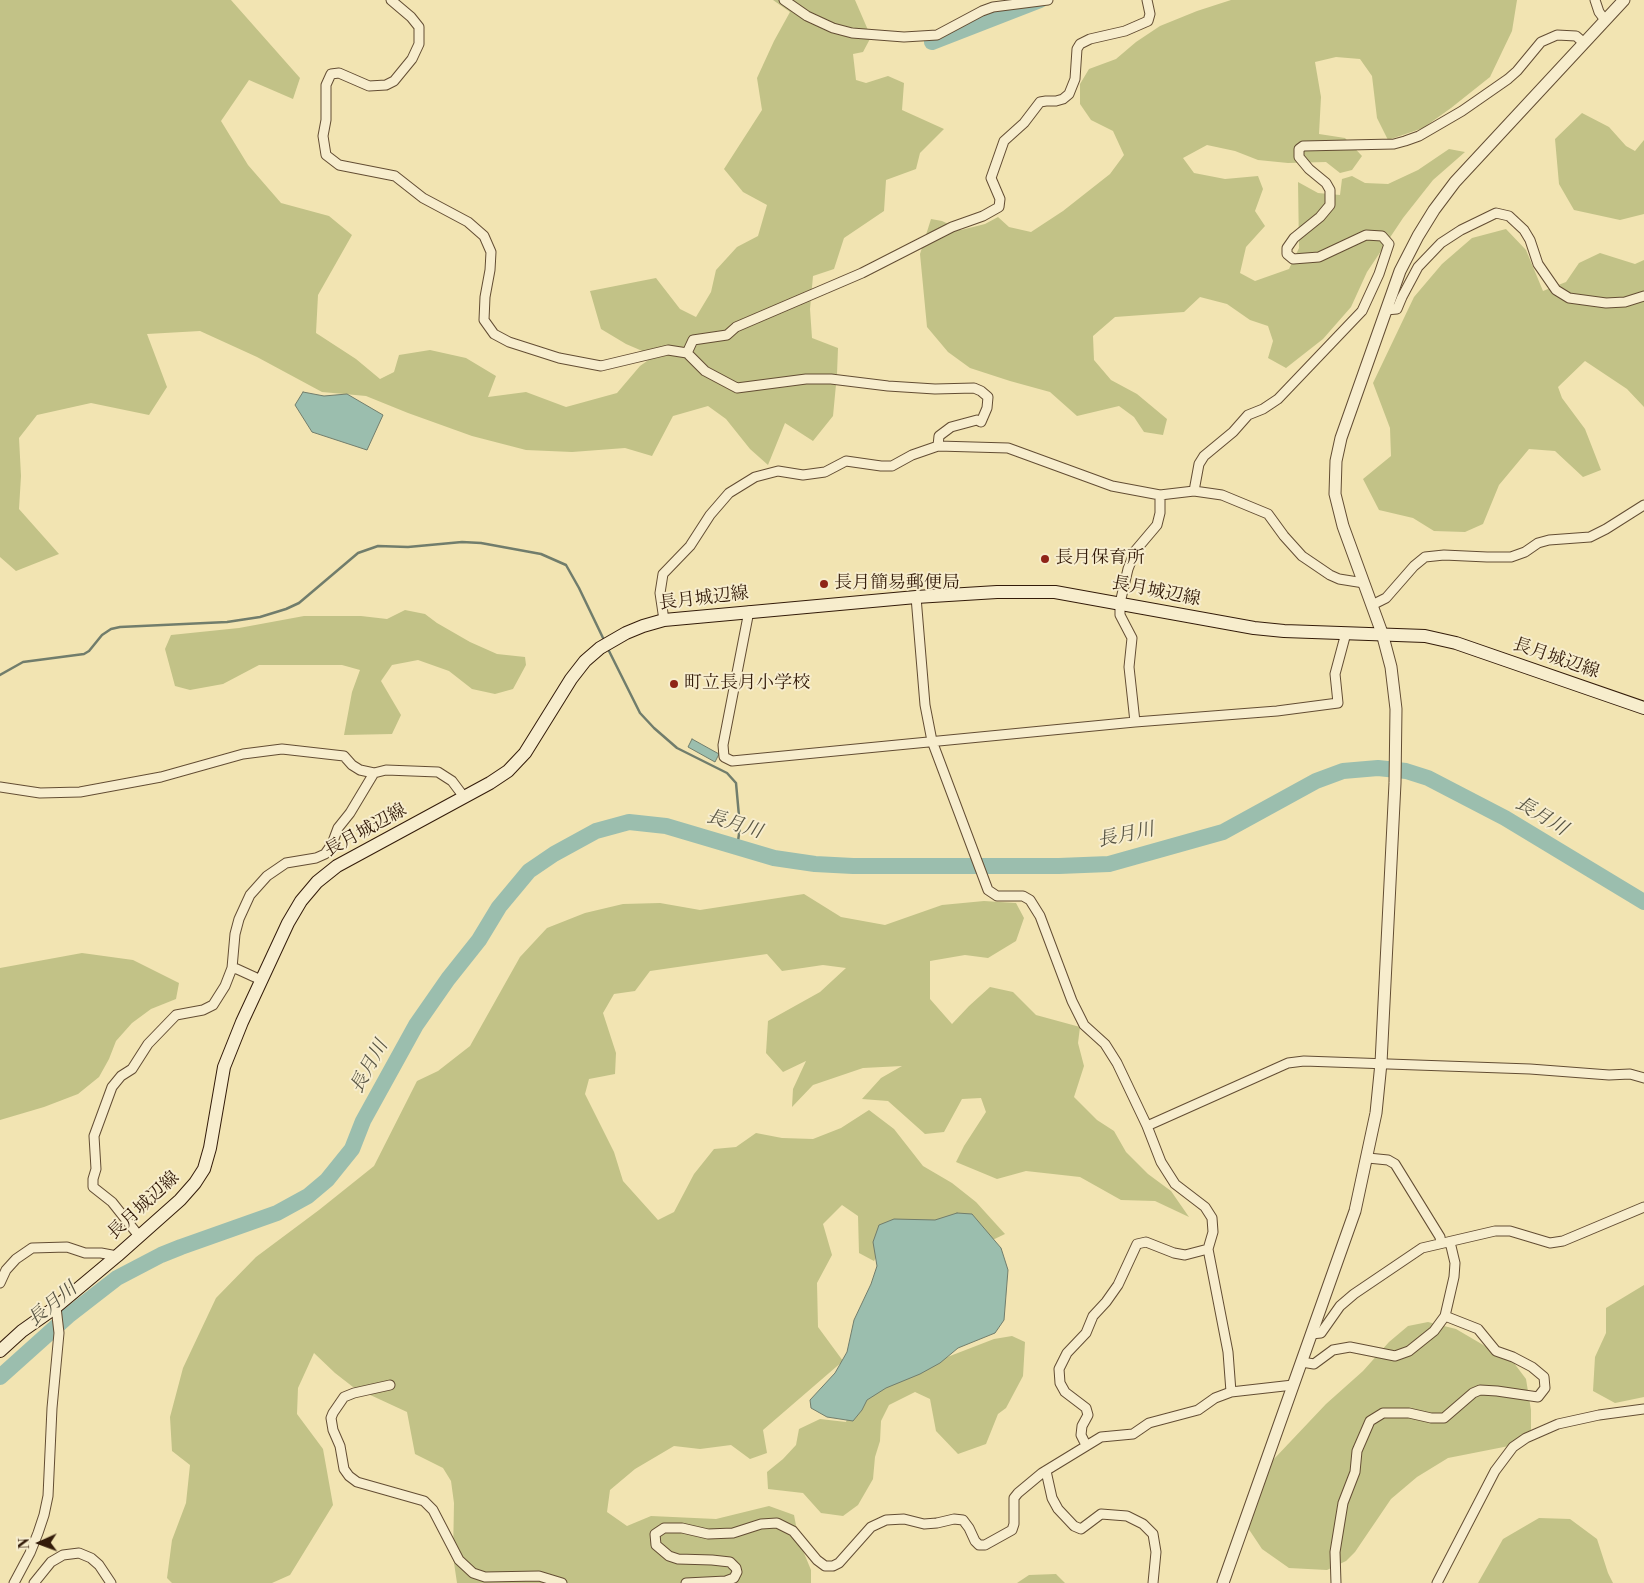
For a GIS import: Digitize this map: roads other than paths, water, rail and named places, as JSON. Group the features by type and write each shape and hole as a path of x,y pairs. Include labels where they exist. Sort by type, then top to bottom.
{"main road":[{"name":"長月城辺線","path":"0,1351 22,1331 56,1307 117,1256 180,1200 195,1183 204,1169 210,1148 224,1067 242,1022 288,923 301,901 317,882 337,866 490,783 508,771 525,753 571,679 585,661 600,648 626,633 664,620 749,611 916,598 1033,591 1055,592 1254,628 1284,631 1426,636 1456,643 1644,708"}],"street":[{"path":"391,0 411,17 419,27 420,44 412,60 394,81 386,85 369,86 339,73 331,74 326,85 326,120 323,136 326,155 339,165 379,171 395,176 423,198 468,222 484,236 491,252 484,320 494,334 509,342 559,358 601,366 668,350 687,353 705,371 737,388 806,379 831,379 934,389 974,388 988,396 987,408 981,422 977,420 951,427 939,436 938,446"},
{"path":"784,0 807,16 833,28 852,33 904,36 937,35 993,7 1048,0"},
{"path":"687,353 694,340 727,335 736,327 853,277 952,227 983,216 999,207 1000,199 991,178 1004,141 1024,123 1040,102 1056,101 1070,94 1076,79 1077,49 1080,44 1090,39 1148,22 1150,14 1147,0"},
{"path":"1595,0 1599,12 1605,20"},
{"path":"1223,1583 1355,1211 1368,1158 1376,1113 1381,1063 1395,784 1396,709 1391,667 1382,633 1342,526 1335,494 1336,461 1341,438 1400,271 1434,210 1455,182 1624,0"},
{"path":"1194,492 1199,464 1204,456 1233,432 1248,416 1278,399 1362,311 1390,244 1382,236 1366,235 1319,257 1293,258 1287,254 1287,248 1294,238 1320,217 1330,205 1330,190 1326,183 1309,169 1299,157 1300,149 1304,146 1394,144 1419,136 1462,111 1508,79 1541,42 1557,35 1576,36 1584,43"},
{"path":"1386,310 1397,309 1418,267 1441,243 1461,230 1496,213 1509,216 1524,230 1530,240 1538,264 1556,290 1569,298 1606,303 1625,302 1644,296"},
{"path":"664,620 660,593 663,574 690,546 710,515 729,493 755,477 778,471 803,475 825,472 846,461 892,466 912,455 938,446 1008,448 1112,486 1160,495 1194,492 1222,495 1268,514 1302,556 1338,579 1364,583"},
{"path":"1135,722 1129,667 1132,638 1120,615 1120,603 1135,550 1157,525 1160,513 1160,495"},
{"path":"1372,605 1386,598 1414,566 1425,557 1444,555 1511,557 1525,552 1538,543 1549,540 1590,537 1644,505"},
{"path":"916,598 925,705 932,741 988,890 997,896 1023,896 1030,900 1040,916 1072,1001 1084,1025 1105,1044 1117,1063 1147,1126 1161,1162 1175,1184 1205,1207 1212,1218 1213,1232 1208,1249 1228,1352 1231,1392"},
{"path":"749,611 723,744 724,757 732,762 1135,722 1277,711 1338,703 1335,674 1346,633"},
{"path":"0,787 40,793 80,792 161,777 243,754 282,749 344,756 352,765 360,770 374,773 386,770 438,772 452,781 464,797"},
{"path":"139,1236 112,1202 94,1188 93,1179 96,1169 94,1136 112,1087 121,1076 132,1069 148,1044 176,1015 203,1010 213,1005 232,968 235,934 239,919 250,895 267,876 286,863 316,858 325,854 332,844 338,828 350,813 374,773"},
{"path":"232,968 262,980"},
{"path":"1147,1126 1288,1063 1304,1061 1381,1063 1609,1075 1630,1074 1644,1078"},
{"path":"1302,1362 1314,1364 1333,1350 1350,1347 1395,1356 1409,1351 1434,1331 1445,1316 1454,1277 1455,1263 1446,1242 1440,1237 1395,1164 1388,1160 1368,1158"},
{"path":"1311,1334 1322,1333 1340,1306 1354,1294 1422,1248 1495,1231 1510,1231 1550,1243 1563,1241 1644,1207"},
{"path":"1086,1445 1081,1435 1082,1426 1088,1415 1086,1408 1065,1392 1060,1383 1059,1369 1067,1353 1086,1333 1093,1316 1118,1285 1137,1244 1146,1242 1174,1254 1185,1255 1208,1249"},
{"path":"0,1283 6,1270 16,1259 32,1248 67,1247 85,1253 117,1256"},
{"path":"14,1583 38,1533 48,1496 52,1408 59,1332 56,1307"},
{"path":"1336,1583 1335,1552 1343,1503 1355,1472 1357,1451 1370,1421 1383,1412 1409,1413 1431,1418 1444,1418 1473,1393 1480,1390 1496,1390 1538,1397 1545,1388 1544,1377 1532,1367 1514,1357 1496,1351 1478,1329 1445,1316"},
{"path":"390,1385 344,1397 333,1413 331,1418 333,1430 340,1446 344,1469 349,1476 357,1482 424,1501 433,1510 459,1560 473,1573 485,1577 539,1576 562,1583"},
{"path":"686,1583 726,1581 734,1578 737,1572 736,1568 730,1562 678,1559 669,1556 656,1544 656,1534 664,1528 682,1528 708,1534 733,1533 761,1524 777,1523 793,1531 817,1560 825,1566 833,1566 839,1563 871,1527 886,1520 904,1519 924,1524 954,1519 963,1520 975,1541 979,1545 985,1545 1012,1530 1014,1524 1014,1498 1018,1493 1046,1471 1101,1437 1133,1434 1149,1423 1198,1410 1215,1398 1231,1392 1293,1385"},
{"path":"1437,1583 1495,1471 1513,1447 1526,1438 1558,1424 1599,1415 1644,1409"},
{"path":"1046,1471 1052,1498 1058,1509 1074,1526 1081,1529 1101,1514 1127,1516 1143,1524 1153,1534 1156,1552 1153,1583"},
{"path":"34,1583 51,1562 62,1554 79,1553 91,1558 99,1565 111,1583"}],"waterway":[{"path":"932,42 1040,0"},
{"path":"0,675 23,662 84,654 89,651 102,635 111,629 227,622 260,617 286,609 299,603 358,553 378,546 408,547 462,542 481,543 541,554 566,565 604,640"},
{"path":"607,647 640,713 654,728 677,748 727,773 736,783 740,827 737,848"},
{"name":"長月川","path":"0,1377 68,1316 117,1278 161,1255 277,1213 308,1196 327,1180 352,1149 363,1121 416,1025 448,979 479,940 499,907 529,871 554,854 596,831 629,822 666,826 774,858 815,864 853,866 1059,866 1109,864 1223,832 1316,781 1343,771 1378,768 1406,771 1428,778 1505,818 1644,902"}],"place":[{"name":"長月保育所","path":"1045,559"},
{"name":"長月簡易郵便局","path":"824,584"},
{"name":"町立長月小学校","path":"674,684"}]}
